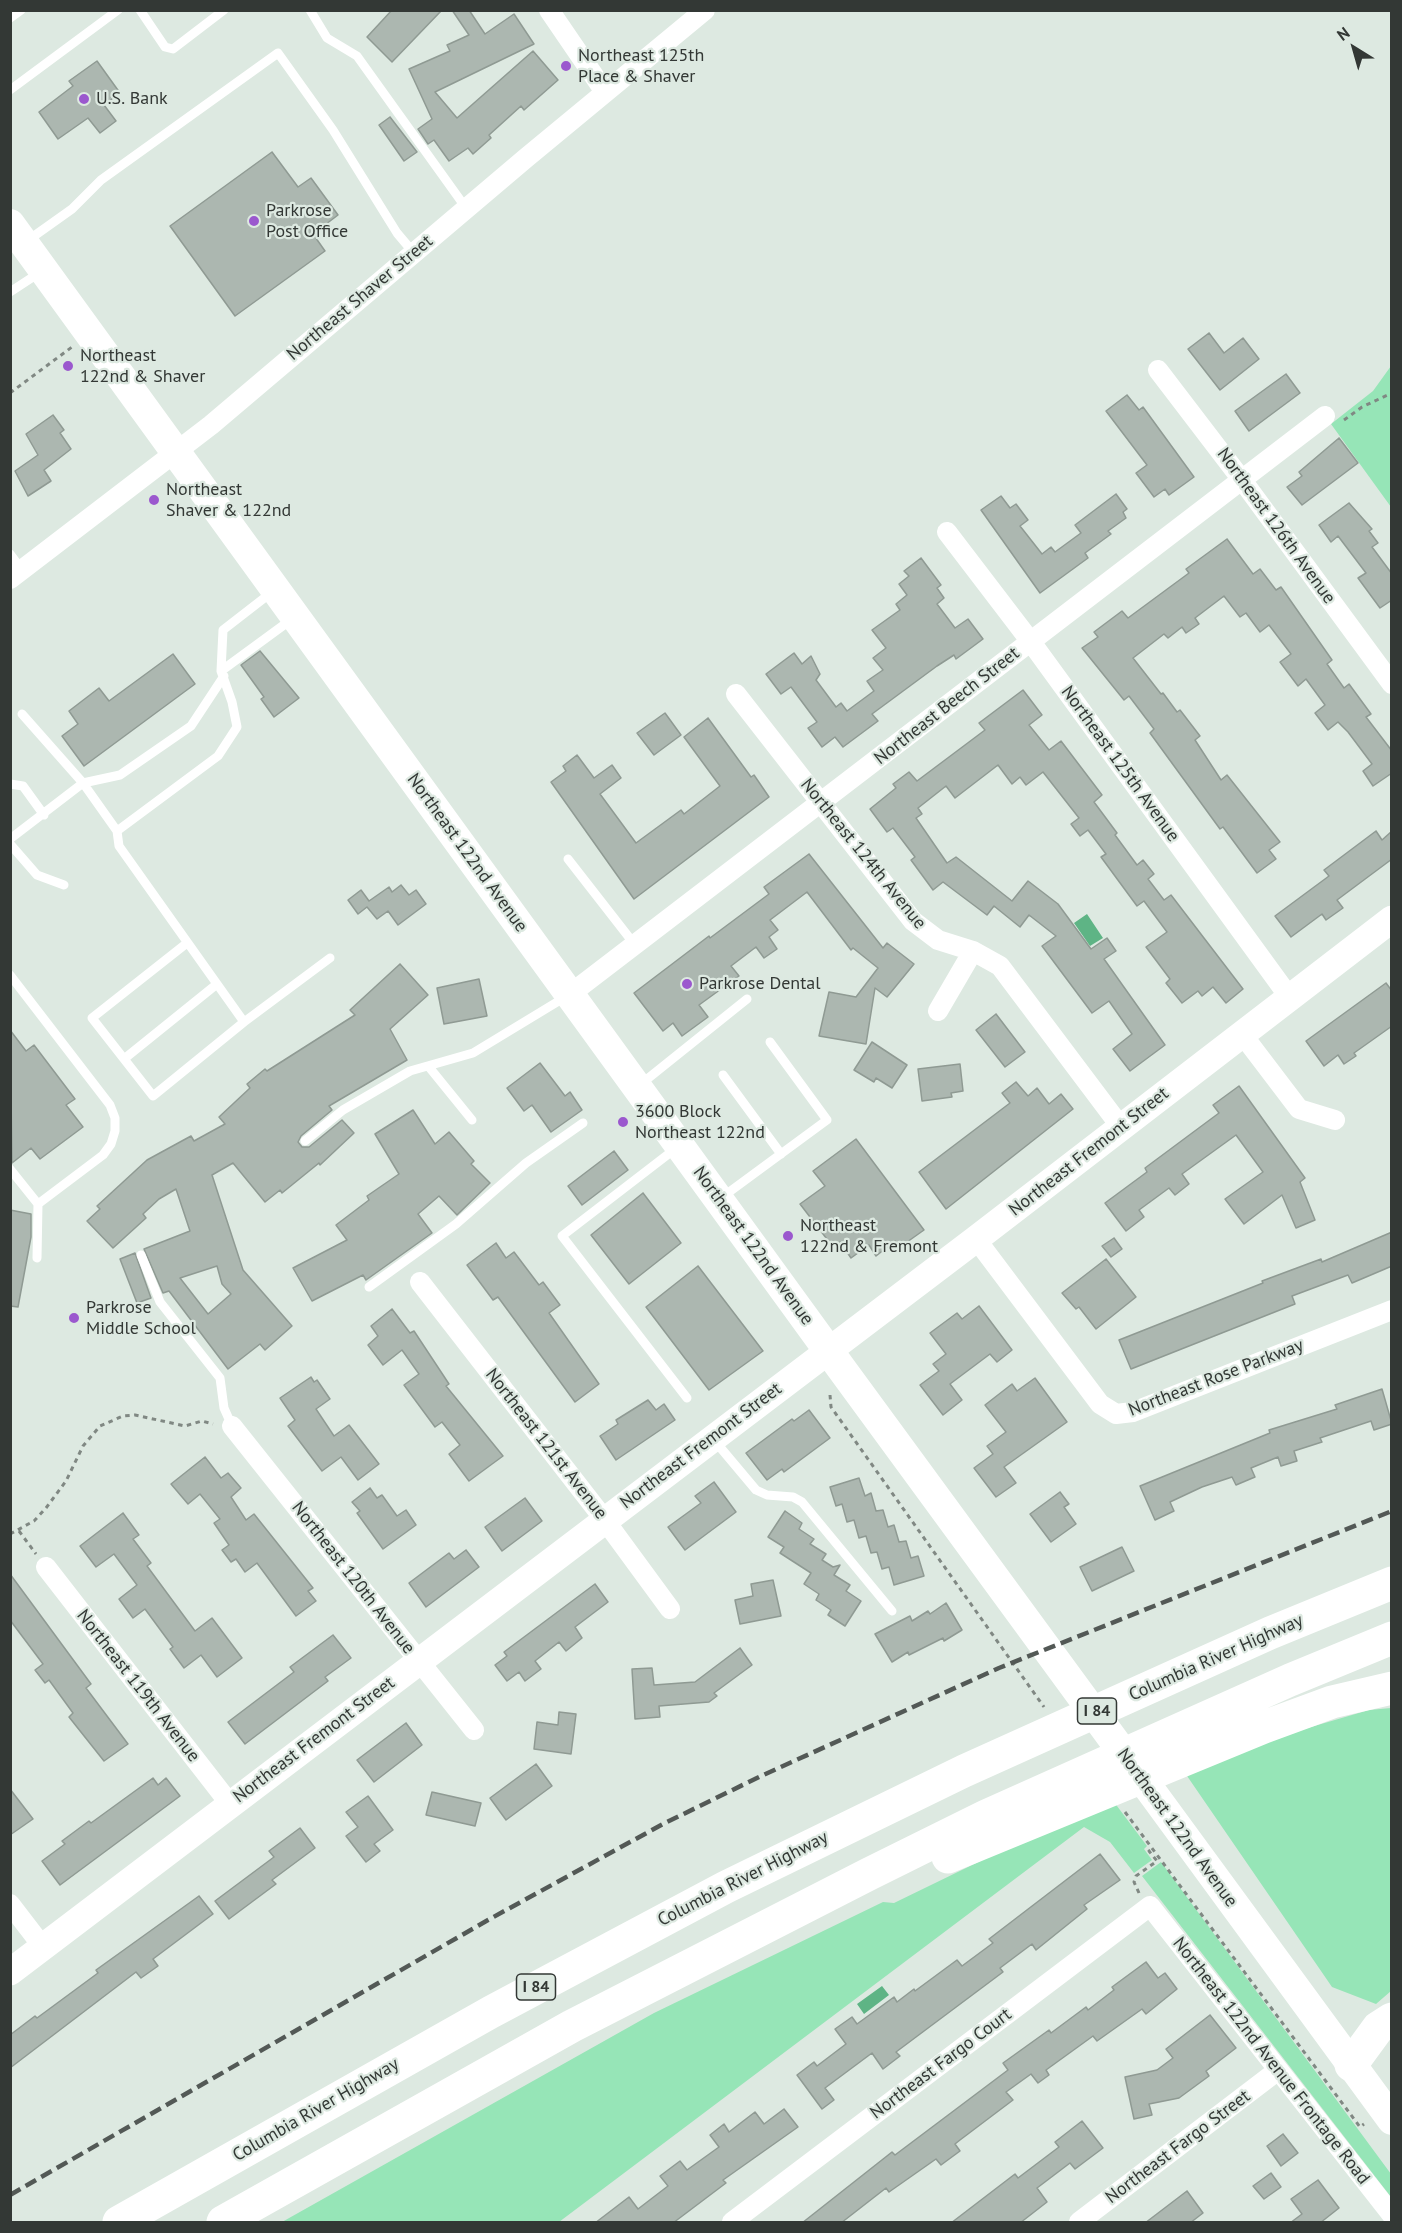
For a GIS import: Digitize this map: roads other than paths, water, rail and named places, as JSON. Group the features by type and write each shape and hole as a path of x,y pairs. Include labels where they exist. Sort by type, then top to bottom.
{"highway":[{"name":"Columbia River Highway","path":"119,2223 549,1979 726,1887 964,1771 1231,1651 1392,1582"},
{"path":"223,2223 635,1992 991,1827 1258,1712 1392,1638"},
{"path":"1258,1712 1341,1699 1392,1688"},
{"path":"1351,2065 1378,2028 1392,2019"},
{"path":"1351,2065 1392,2046"}],"main road":[{"name":"Northeast 122nd Avenue","path":"17,233 178,452 569,995 1392,2120"},
{"name":"Northeast Fremont Street","path":"10,1972 604,1519 976,1239 1392,919"}],"street":[{"path":"549,10 605,92"},
{"name":"Northeast Shaver Street","path":"16,574 178,452 413,252 705,10"},
{"name":"Northeast 126th Avenue","path":"1158,370 1392,684"},
{"name":"Northeast Beech Street","path":"569,995 1320,419"},
{"name":"Northeast 125th Avenue","path":"947,532 1031,642 1290,998"},
{"name":"Northeast 124th Avenue","path":"736,694 820,804 924,932 938,940 973,951 1000,966 1121,1127"},
{"path":"938,1011 973,951"},
{"path":"1242,1034 1299,1109 1335,1120"},
{"name":"Northeast Rose Parkway","path":"976,1239 1100,1404 1116,1414 1133,1412 1392,1310"},
{"name":"Northeast 121st Avenue","path":"412,1272 604,1519 670,1609"},
{"name":"Northeast 120th Avenue","path":"232,1426 474,1730"},
{"name":"Northeast 119th Avenue","path":"46,1568 230,1804"},
{"path":"10,1904 43,1947"},
{"name":"Northeast 122nd Avenue Frontage Road","path":"1150,1906 1392,2215"},
{"name":"Northeast Fargo Court","path":"732,2223 1150,1906"},
{"name":"Northeast Fargo Street","path":"1079,2223 1277,2071"}],"lane":[{"path":"10,18 21,10"},
{"path":"10,90 118,10"},
{"path":"140,10 165,47 173,49 224,10"},
{"path":"310,10 327,38 357,56 466,208"},
{"path":"17,233 72,209 101,180 278,53 333,130 397,233 413,252"},
{"path":"10,292 44,270"},
{"path":"10,554 16,574"},
{"path":"117,831 218,756 237,727 223,674 223,630 277,589"},
{"path":"10,839 83,783 120,775 191,726 223,674 296,616"},
{"path":"22,714 83,783 117,831 119,846 244,1022"},
{"path":"10,784 23,786 44,815"},
{"path":"10,844 37,875 64,885"},
{"path":"568,859 635,945"},
{"path":"188,943 92,1018 153,1096 244,1022 330,958"},
{"path":"10,975 110,1105 115,1118 113,1138 103,1155 38,1204"},
{"path":"124,1059 217,984"},
{"path":"305,1141 343,1110 410,1071 473,1053 569,995"},
{"path":"637,1087 747,999"},
{"path":"719,1199 827,1120 770,1042"},
{"path":"429,1066 472,1120"},
{"path":"723,1075 781,1154"},
{"path":"369,1287 412,1272 456,1224 525,1163 583,1123"},
{"path":"680,1146 562,1236 687,1398"},
{"path":"10,1169 38,1204 37,1258"},
{"path":"141,1255 160,1302 220,1378 224,1408 232,1426"},
{"path":"712,1438 756,1490 767,1495 794,1497 802,1502 892,1611"}],"railway":[{"path":"10,2195 488,1920 663,1824 761,1776 999,1668 1392,1511"}],"place":[{"name":"Northeast 125th Place & Shaver","path":"566,66"},
{"name":"U.S. Bank","path":"84,99"},
{"name":"Parkrose Post Office","path":"254,221"},
{"name":"Northeast 122nd & Shaver","path":"68,366"},
{"name":"Northeast Shaver & 122nd","path":"154,500"},
{"name":"Parkrose Dental","path":"687,984"},
{"name":"3600 Block Northeast 122nd","path":"623,1122"},
{"name":"Northeast 122nd & Fremont","path":"788,1236"},
{"name":"Parkrose Middle School","path":"74,1318"}]}
